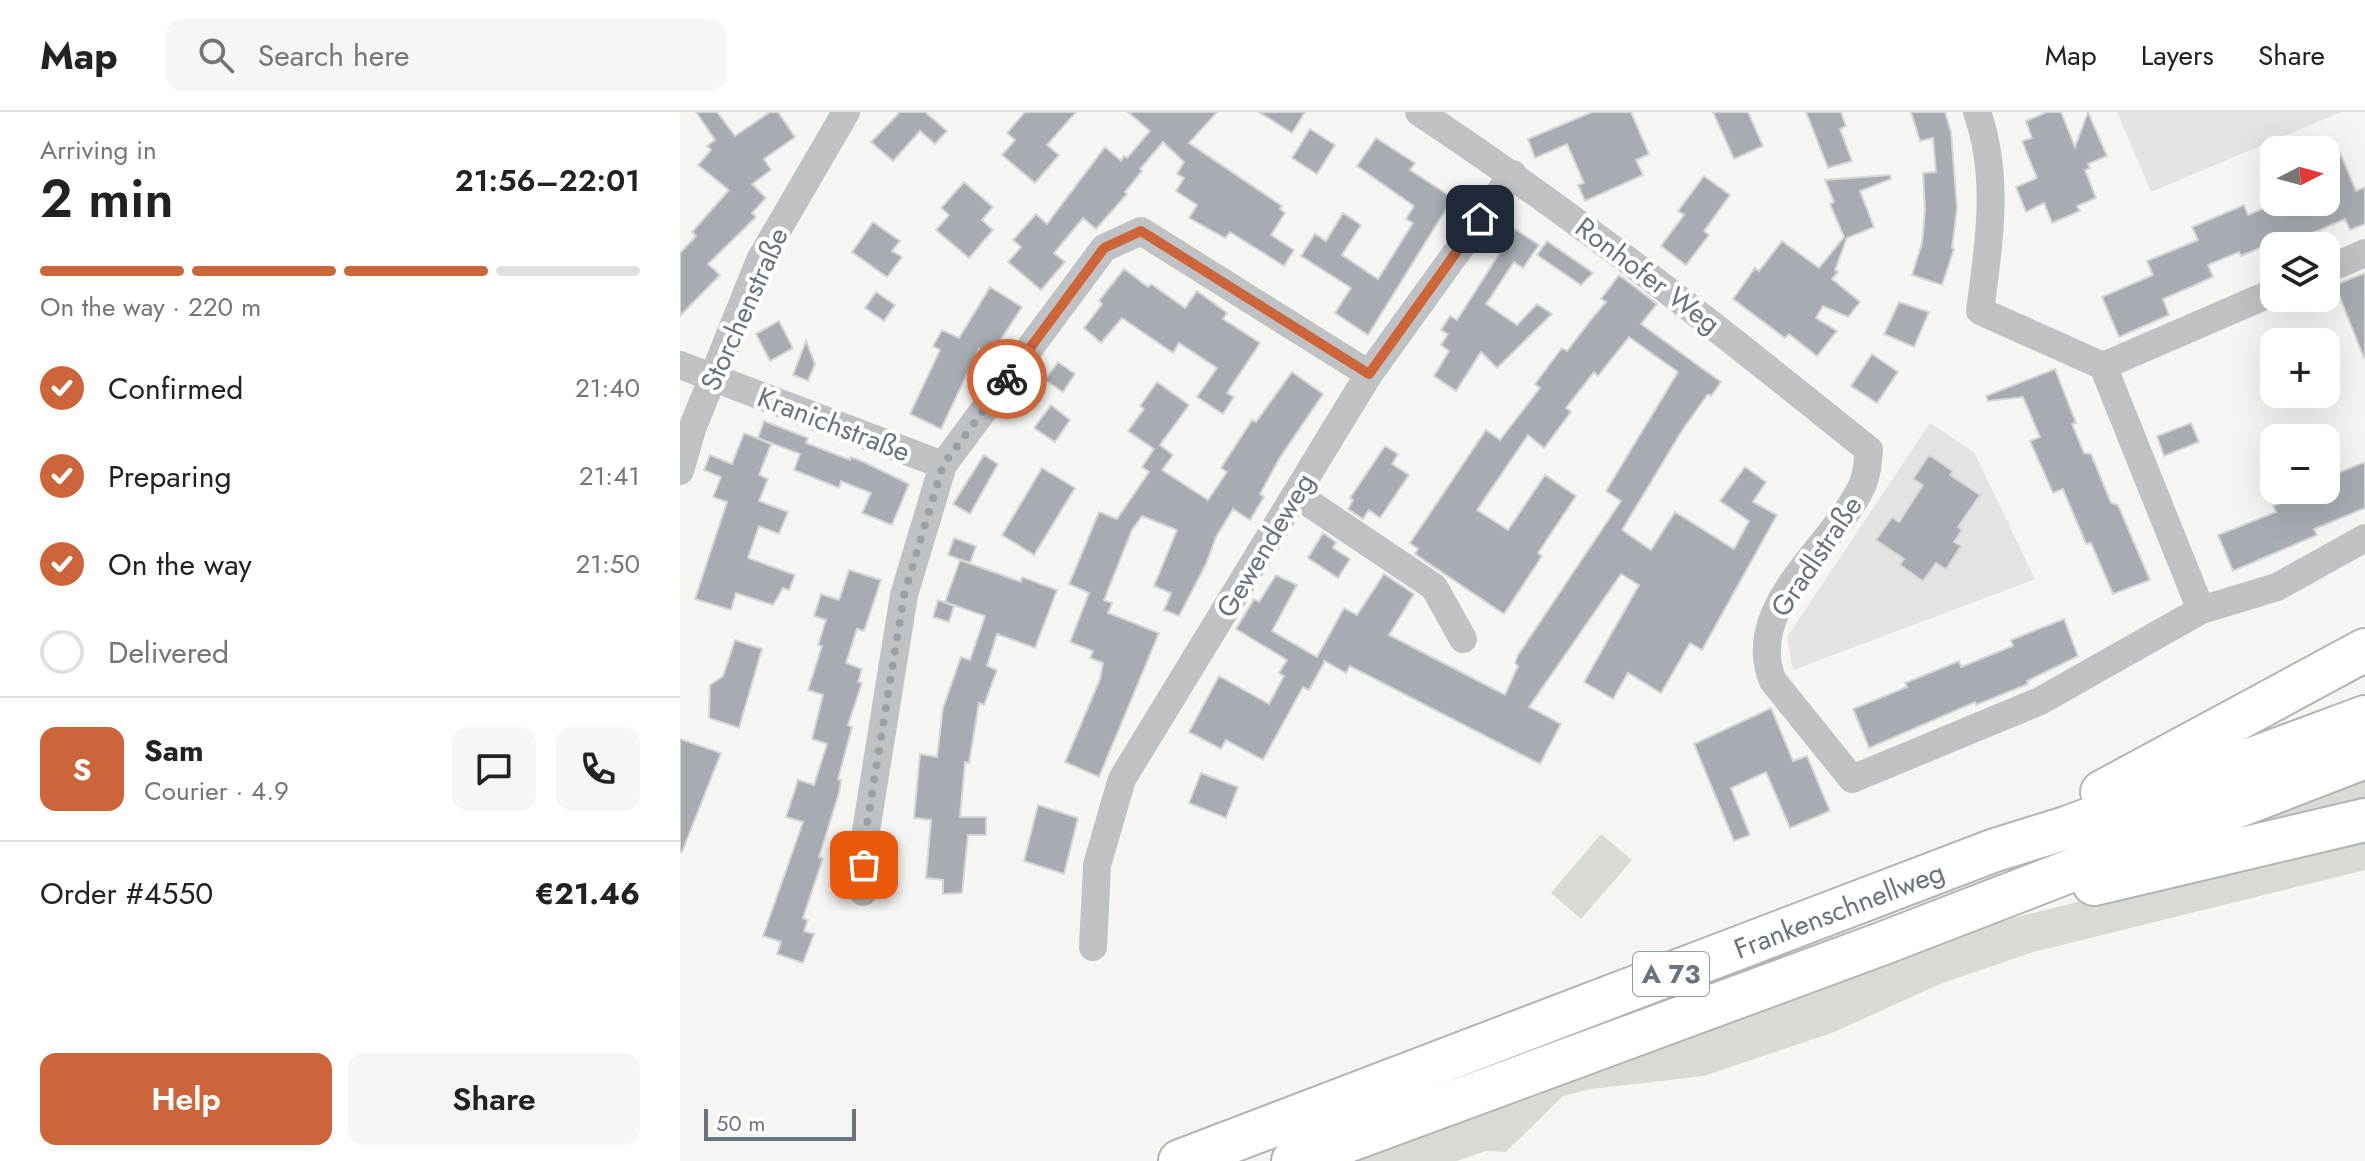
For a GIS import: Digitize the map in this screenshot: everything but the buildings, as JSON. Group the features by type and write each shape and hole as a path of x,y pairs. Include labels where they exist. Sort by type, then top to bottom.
{"highway":[{"path":"1995,850 2365,650"},
{"name":"Frankenschnellweg","path":"1180,1161 1995,850 2066,828 2365,717"},
{"name":"Frankenschnellweg","path":"1293,1161 1960,914 2365,757"},
{"path":"1960,914 2365,820"}],"street":[{"name":"Storchenstraße","path":"680,471 692,429 760,260 846,112"},
{"name":"Ronhofer Weg","path":"1419,112 1513,174 1717,327 1869,450"},
{"path":"1977,112 1988,143 1992,222 1980,311 2103,366 2201,610 2277,587 2365,538"},
{"name":"Gewendeweg","path":"1093,947 1097,865 1122,779 1369,374 1513,174"},
{"path":"863,892 865,837 904,595 943,465 1104,248 1141,231 1369,374"},
{"path":"2340,264 2365,253"},
{"path":"2103,366 2260,298"},
{"name":"Kranichstraße","path":"680,365 943,465"},
{"name":"Gradlstraße","path":"1869,450 1862,486 1770,620 1765,662 1773,681 1852,779 2040,701 2201,610"},
{"path":"1297,495 1434,587 1463,639"}],"shaded area":[{"path":"2117,112 2341,112 2284,136 2260,136 2260,146 2151,192"},
{"path":"1930,423 1974,452 2035,579 1793,670 1787,637"},
{"path":"2365,781 2365,809 2203,842"},
{"path":"2365,831 2365,870 2033,952 1940,984 1834,1032 1704,1076 1590,1089 1563,1096 1506,1152 1486,1151 1457,1161 1350,1161 1904,953 2013,918"},
{"path":"1601,834 1632,860 1581,919 1551,893"}],"way so far":[{"path":"864,865 865,837 904,595 943,465 1007,379"}],"route":[{"path":"1007,379 1104,248 1141,231 1369,374 1480,219"}]}
